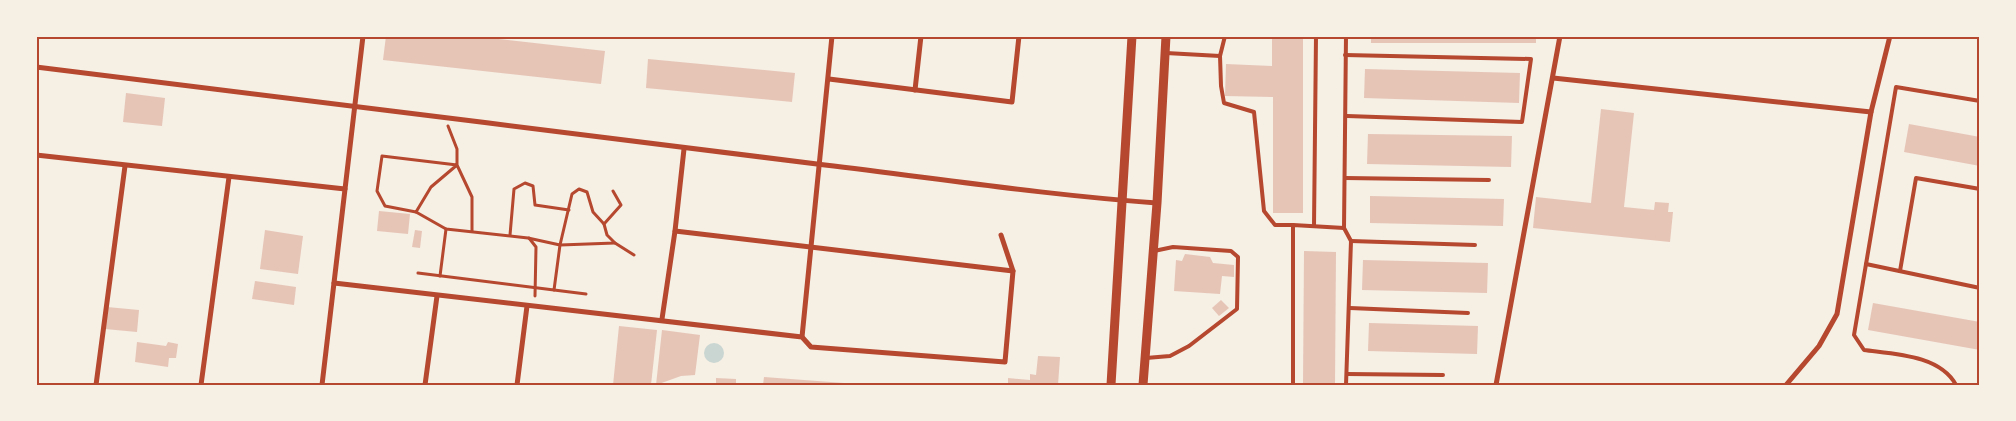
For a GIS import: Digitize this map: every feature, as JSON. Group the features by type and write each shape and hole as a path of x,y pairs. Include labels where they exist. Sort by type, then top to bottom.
{"street":[{"path":"322,385 363,36"},
{"path":"802,337 832,36"},
{"path":"916,90 921,36"},
{"path":"828,80 1012,102 1019,36"},
{"path":"1112,385 1132,36"},
{"path":"1143,385 1154,251 1166,36"},
{"path":"1496,385 1560,36"},
{"path":"1786,385 1818,346 1837,314 1871,112 1890,36"},
{"path":"36,66 356,104 444,119 684,149 1157,204"},
{"path":"1553,78 1871,112"},
{"path":"662,319 676,231 684,149"},
{"path":"36,155 345,189"},
{"path":"96,385 125,166"},
{"path":"201,385 229,177"},
{"path":"676,231 1013,271"},
{"path":"334,283 527,306 662,319 802,337 811,347 1006,362 1013,271 1001,235"},
{"path":"425,385 437,296"},
{"path":"517,385 527,306"}],"lane":[{"path":"1225,36 1220,56 1221,86 1224,103 1254,112 1264,212 1274,225 1344,228"},
{"path":"1314,226 1316,36"},
{"path":"1346,36 1344,228 1351,241 1346,385"},
{"path":"1971,36 1980,37"},
{"path":"1166,53 1220,56"},
{"path":"1345,55 1531,59 1522,122 1346,116"},
{"path":"1956,385 1949,373 1917,358 1864,350 1854,335 1896,87 1980,101"},
{"path":"1345,178 1489,180"},
{"path":"1900,271 1916,178 1980,189"},
{"path":"1293,225 1293,385"},
{"path":"1351,241 1475,245"},
{"path":"1146,358 1170,356 1189,346 1237,308 1238,299 1238,257 1231,251 1172,247 1154,251"},
{"path":"1866,264 1980,288"},
{"path":"1350,308 1468,313"},
{"path":"1347,374 1443,375"}],"path":[{"path":"444,119 456,149 457,165 472,197 472,231"},
{"path":"457,165 382,156 377,191 385,206 416,212 446,229 510,235 560,245 615,243"},
{"path":"416,212 422,199 431,187 457,165"},
{"path":"510,235 514,189 525,183 533,186 536,204 569,210"},
{"path":"554,290 560,245 572,194 579,189 587,192 593,212 604,224 608,235 615,243 634,255"},
{"path":"604,224 616,213 621,205 613,191"},
{"path":"440,276 446,229"},
{"path":"528,238 536,247 535,288"},
{"path":"418,273 586,294"}],"shaded area":[{"path":"710,343 718,343 724,349 724,357 718,363 710,363 704,357 704,349"}],"building":[{"path":"386,36 472,36 605,51 601,84 383,60"},
{"path":"1272,36 1303,36 1303,213 1273,213 1273,97 1225,96 1226,64 1272,66"},
{"path":"1371,36 1536,36 1536,43 1371,43"},
{"path":"648,59 795,73 792,102 646,88"},
{"path":"1365,69 1520,73 1519,103 1364,98"},
{"path":"126,93 165,98 162,126 123,122"},
{"path":"1601,109 1634,113 1624,207 1654,210 1655,202 1669,203 1668,212 1673,212 1670,242 1533,228 1536,197 1591,203"},
{"path":"1909,124 1980,137 1980,166 1904,152"},
{"path":"1368,134 1512,136 1511,167 1367,164"},
{"path":"1370,196 1504,199 1503,226 1370,223"},
{"path":"379,211 410,214 408,234 377,231"},
{"path":"265,230 303,236 298,274 260,269"},
{"path":"415,230 422,231 420,248 412,247"},
{"path":"1304,251 1336,252 1335,385 1303,385"},
{"path":"1185,254 1210,257 1213,263 1234,265 1234,277 1222,276 1220,294 1174,291 1176,260 1182,261"},
{"path":"1363,260 1488,263 1487,293 1362,290"},
{"path":"255,281 296,287 294,305 252,299"},
{"path":"1221,300 1229,308 1219,316 1212,308"},
{"path":"1873,303 1980,322 1980,350 1868,330"},
{"path":"107,307 139,310 137,332 105,329"},
{"path":"1369,323 1478,326 1477,354 1368,351"},
{"path":"619,326 657,330 651,385 613,385"},
{"path":"662,330 700,335 695,375 681,376 656,385"},
{"path":"137,342 166,346 168,342 178,344 176,358 169,358 168,367 135,362"},
{"path":"1038,356 1060,357 1058,385 1008,385 1008,378 1030,380 1030,374 1036,375"},
{"path":"764,377 844,383 844,385 763,385"},
{"path":"716,378 736,379 736,385 716,385"}]}
